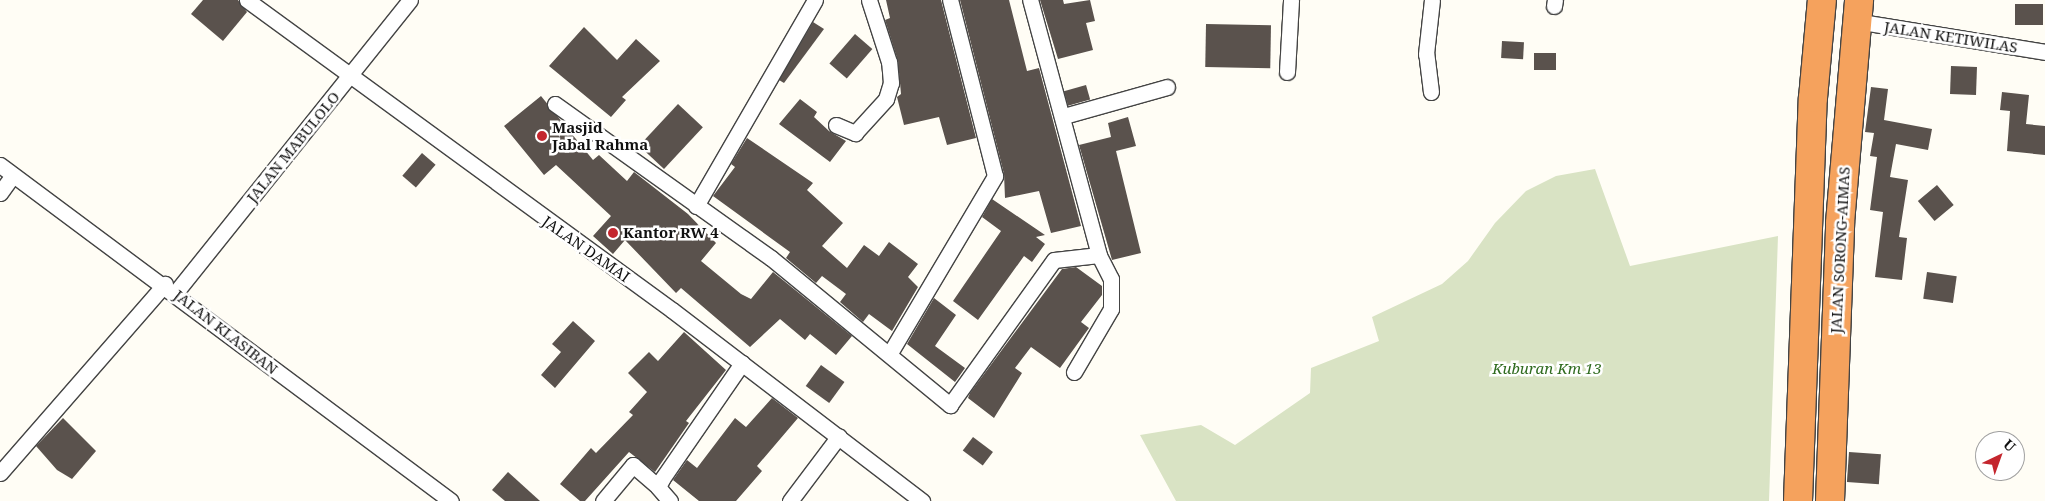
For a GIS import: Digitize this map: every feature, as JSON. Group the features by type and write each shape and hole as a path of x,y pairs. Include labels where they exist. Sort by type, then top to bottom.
{"highway":[{"name":"JALAN SORONG-AIMAS","path":"1798,501 1809,220 1822,0"},
{"name":"JALAN SORONG-AIMAS","path":"1830,501 1840,223 1858,11"},
{"path":"1809,220 1840,223"}],"street":[{"name":"JALAN DAMAI","path":"247,0 742,363 922,501"},
{"name":"JALAN MABULOLO","path":"0,473 171,288 351,75 410,0"},
{"path":"696,206 814,0"},
{"path":"836,125 855,133 886,100 891,84 889,62 869,0"},
{"path":"890,353 995,176 950,0"},
{"path":"1030,0 1064,116 1099,255 1111,279 1111,309 1074,372"},
{"path":"1287,72 1291,0"},
{"path":"1431,92 1426,54 1432,0"},
{"name":"JALAN KETIWILAS","path":"1858,11 2045,52"},
{"path":"1064,116 1168,88"},
{"path":"555,104 696,206 890,353 943,401 955,403 1054,260 1099,255"},
{"name":"JALAN KLASIBAN","path":"0,165 171,288 451,501"},
{"path":"0,193 13,175"},
{"path":"658,487 742,363"},
{"path":"790,501 839,436"},
{"path":"603,501 633,465 658,487 670,501"}],"green space":[{"name":"Kuburan Km 13","path":"1595,169 1630,266 1778,236 1769,501 1176,501 1140,435 1201,425 1235,445 1310,393 1311,368 1379,341 1372,317 1442,284 1468,261 1495,223 1526,191 1556,176"}],"building":[{"path":"203,0 238,0 247,12 223,41 191,14"},
{"path":"886,0 941,0 976,138 947,145 939,117 904,125 897,97 901,94 898,61 885,20 890,18"},
{"path":"960,0 1009,0 1027,71 1039,68 1081,226 1051,233 1039,191 1005,198 1004,174"},
{"path":"1040,0 1063,0 1064,4 1090,0 1095,21 1086,23 1093,50 1058,59"},
{"path":"2015,4 2043,4 2043,25 2015,25"},
{"path":"813,22 824,29 784,83 779,80"},
{"path":"1206,24 1271,25 1270,68 1205,67"},
{"path":"584,27 617,60 636,39 660,61 622,97 626,100 611,117 549,66"},
{"path":"855,34 872,49 847,79 829,63"},
{"path":"1502,41 1524,42 1523,59 1501,58"},
{"path":"1534,53 1556,53 1556,70 1534,70"},
{"path":"1951,66 1977,67 1976,95 1950,94"},
{"path":"1086,85 1090,99 1068,106 1064,91"},
{"path":"1871,87 1888,89 1884,120 1932,129 1928,150 1896,144 1890,177 1908,180 1899,237 1907,238 1902,280 1875,277 1883,212 1870,210 1877,157 1870,156 1874,133 1865,132"},
{"path":"2002,92 2029,95 2026,124 2045,126 2045,155 2007,151 2010,111 2000,110"},
{"path":"541,96 593,160 599,155 627,181 634,172 688,214 716,243 701,261 741,294 751,299 773,272 852,336 836,355 810,334 805,340 780,319 750,347 681,288 676,293 625,240 613,254 593,236 611,216 556,165 544,175 504,126"},
{"path":"800,99 817,112 814,117 829,131 846,141 830,162 779,124"},
{"path":"678,104 703,127 664,169 639,146"},
{"path":"1128,117 1136,146 1116,151 1141,253 1112,260 1079,145 1111,137 1108,123"},
{"path":"747,138 813,183 807,190 843,223 822,246 847,268 864,245 879,256 889,242 918,264 908,277 918,287 892,331 869,314 863,322 840,302 846,294 822,276 816,283 786,258 790,252 713,196 735,167 731,164"},
{"path":"422,153 436,165 416,187 402,176"},
{"path":"1937,185 1954,205 1935,221 1918,201"},
{"path":"992,199 1045,235 1036,237 1045,244 1032,262 1024,256 978,320 953,301 1001,231 982,217"},
{"path":"1076,267 1102,286 1102,295 1081,322 1089,328 1060,368 1031,347 1015,368 1022,373 994,418 968,398 970,393 1062,269"},
{"path":"1927,272 1957,276 1953,303 1923,299"},
{"path":"934,298 956,315 935,346 965,368 955,382 907,344"},
{"path":"573,321 595,341 555,388 541,375 561,352 552,344"},
{"path":"684,332 726,370 686,421 689,423 655,472 629,452 585,501 580,501 560,484 591,448 596,453 633,415 629,412 647,392 628,373 649,352 658,361"},
{"path":"821,365 844,382 829,403 806,386"},
{"path":"772,398 798,418 757,466 762,471 736,501 699,501 673,480 687,460 697,468 735,418 746,427"},
{"path":"63,418 96,451 72,479 57,470 36,446"},
{"path":"973,437 993,452 983,466 963,451"},
{"path":"1849,452 1881,454 1879,484 1847,482"},
{"path":"508,472 540,501 505,501 492,490"}],"place":[{"name":"Masjid Jabal Rahma","path":"542,136"},
{"name":"Kantor RW 4","path":"613,233"}]}
